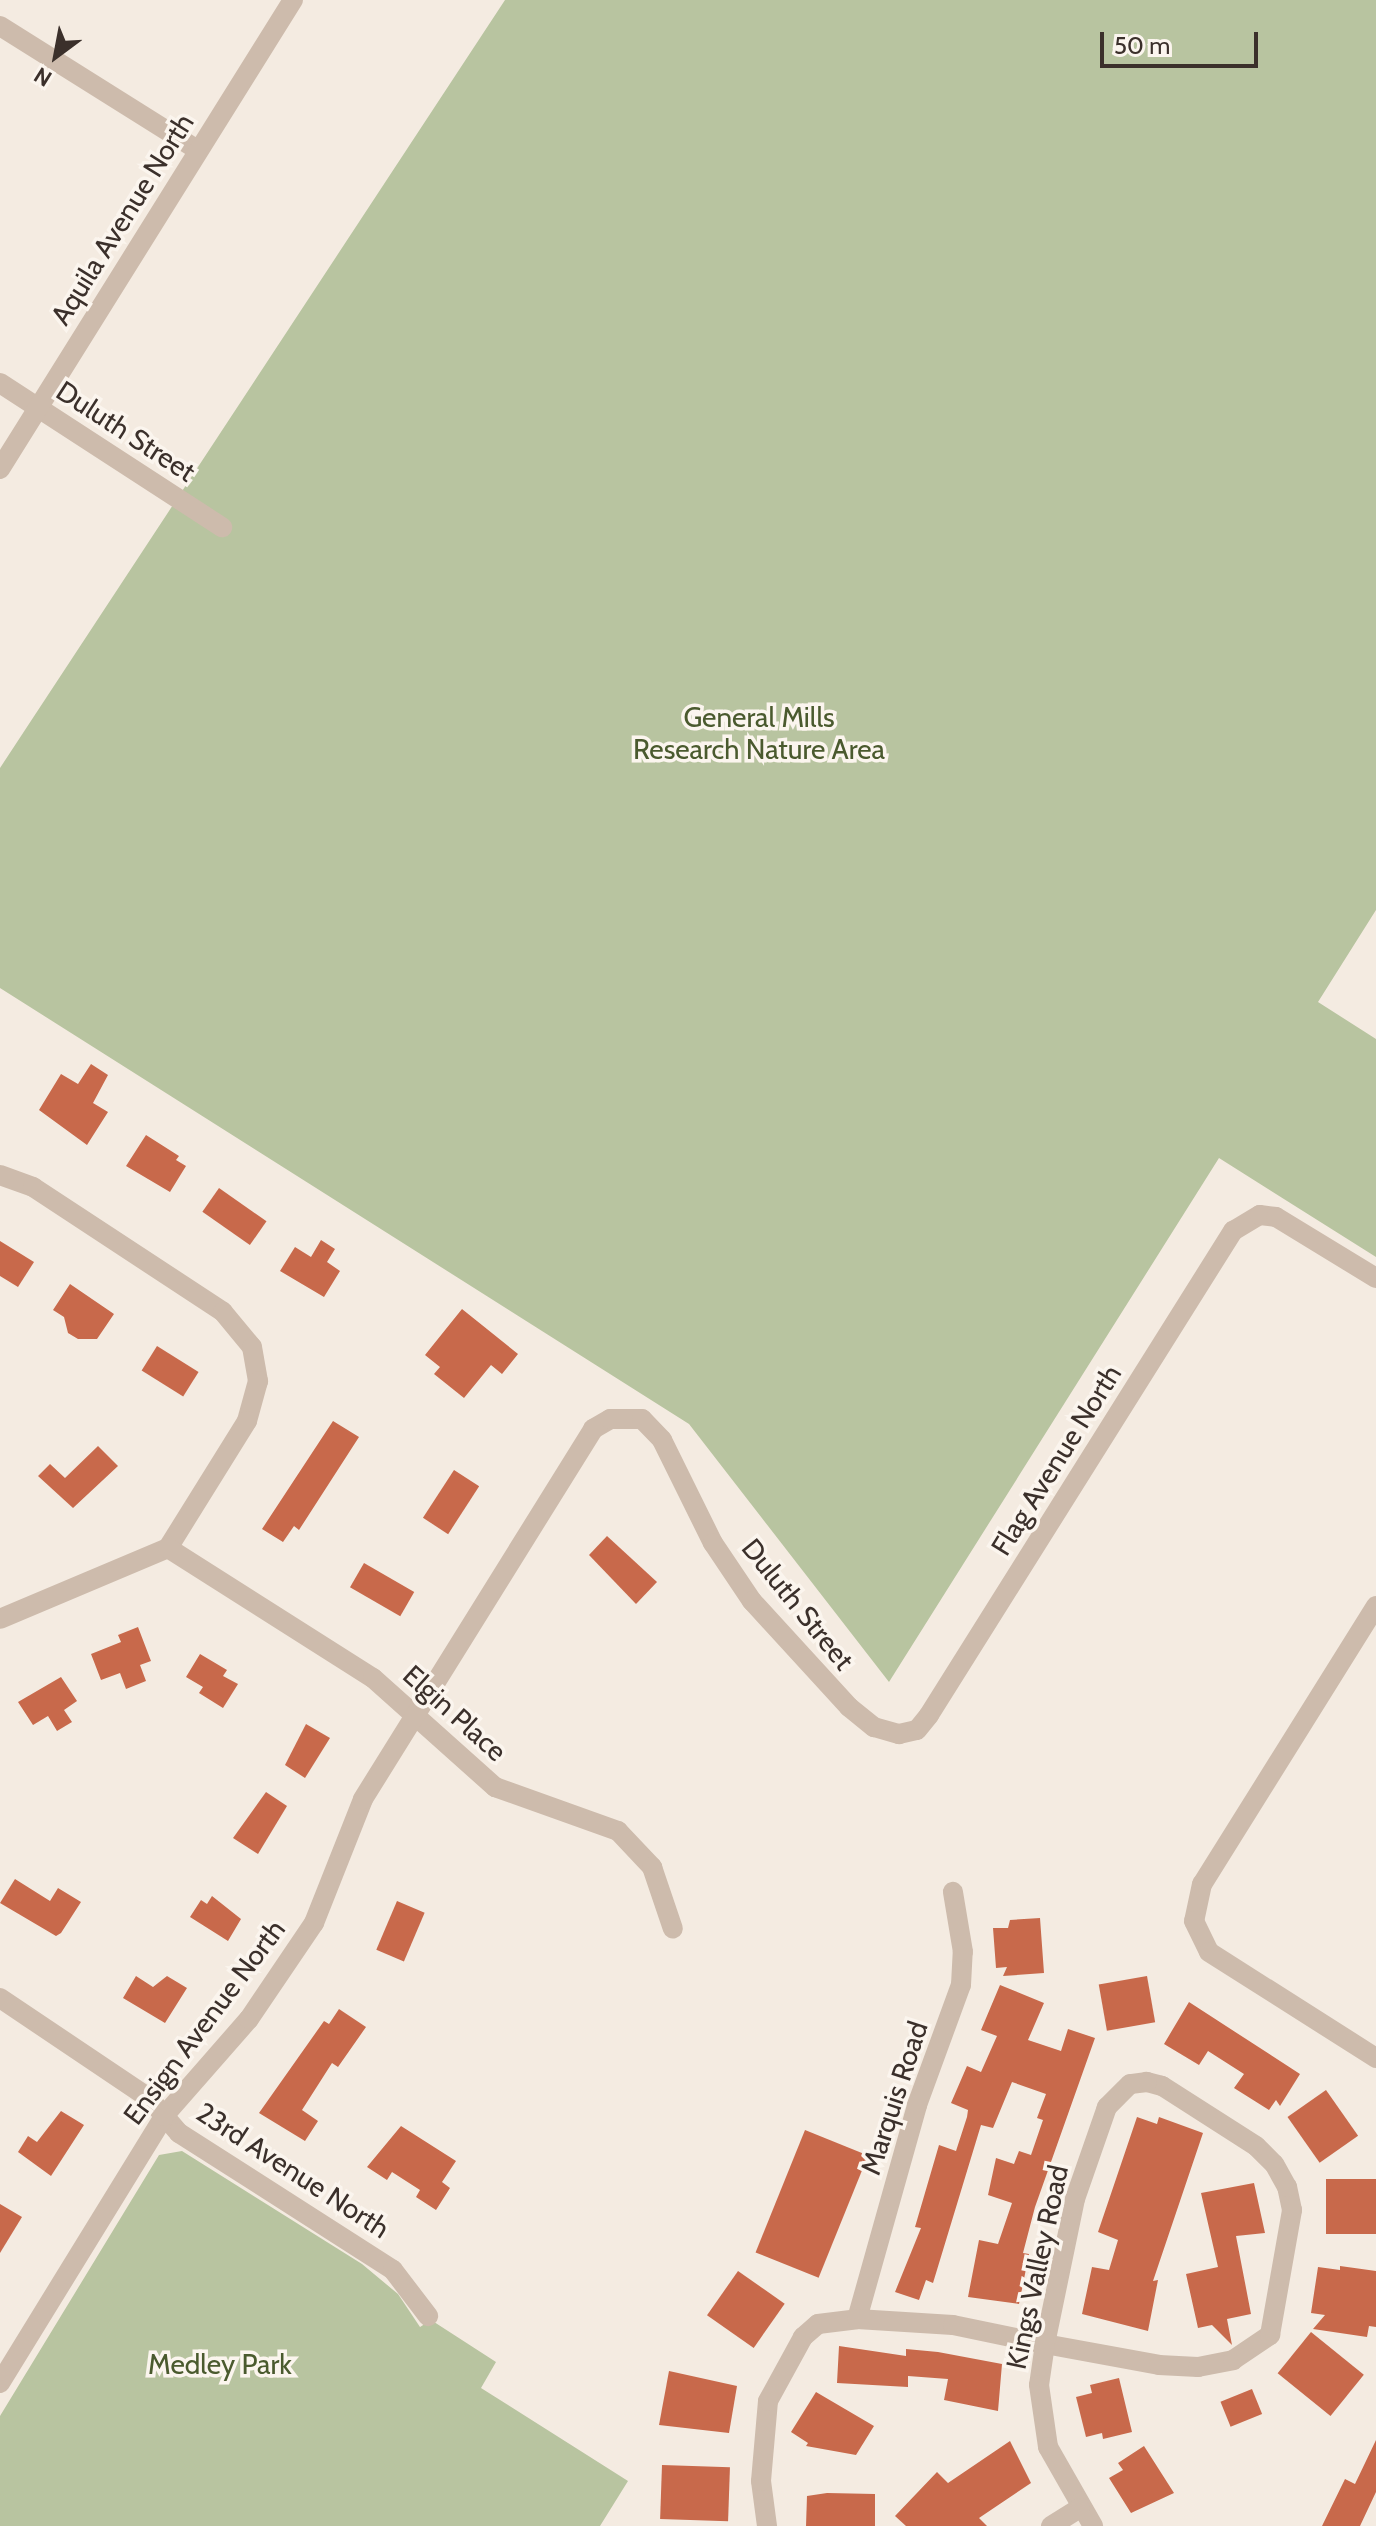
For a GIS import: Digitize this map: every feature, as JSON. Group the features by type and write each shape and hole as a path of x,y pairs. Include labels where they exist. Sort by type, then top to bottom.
{"street":[{"name":"Aquila Avenue North","path":"0,469 293,0"},
{"path":"0,26 198,150"},
{"name":"Duluth Street","path":"0,383 222,527"},
{"path":"0,1175 33,1187 223,1312 242,1330 257,1365 255,1401 247,1421 168,1548 0,1619"},
{"name":"Flag Avenue North","path":"899,1734 917,1730 929,1715 1233,1231 1260,1215 1289,1223 1376,1278"},
{"name":"Ensign Avenue North","path":"0,2383 164,2116 249,2019 314,1923 354,1815 593,1429 629,1416 642,1419 662,1440"},
{"name":"Duluth Street","path":"662,1440 713,1543 761,1612 849,1707 874,1727 899,1734"},
{"name":"Elgin Place","path":"168,1548 373,1678 495,1787 618,1831 652,1867 673,1929"},
{"path":"1376,1606 1202,1884 1194,1921 1209,1952 1376,2058"},
{"name":"Marquis Road","path":"857,2319 917,2105 961,1985 963,1952 953,1892"},
{"name":"23rd Avenue North","path":"0,1998 149,2098 179,2133 393,2270 428,2316"},
{"name":"Kings Valley Road","path":"1045,2344 1198,2367 1233,2360 1256,2348 1270,2335 1277,2317 1292,2210 1274,2164 1256,2146 1162,2086 1130,2084 1107,2107 1075,2199 1045,2344 1039,2385 1048,2447 1093,2526"},
{"path":"767,2526 761,2481 768,2401 803,2337 818,2324 857,2319 953,2325 1045,2344"},
{"path":"1051,2526 1080,2508"}],"green space":[{"name":"General Mills Research Nature Area","path":"505,0 1376,0 1376,910 1318,1002 1376,1039 1376,1257 1219,1158 889,1682 689,1424 0,988 0,768"},
{"name":"Medley Park","path":"182,2151 362,2264 398,2294 420,2327 431,2320 496,2362 481,2388 628,2481 600,2526 0,2526 0,2416 159,2155"}],"building":[{"path":"91,1064 108,1075 93,1103 108,1112 87,1145 39,1110 61,1074 78,1084"},
{"path":"146,1135 179,1156 176,1160 186,1166 170,1192 126,1166"},
{"path":"219,1188 267,1221 250,1245 202,1212"},
{"path":"321,1240 335,1249 327,1262 340,1271 324,1297 280,1271 295,1247 311,1257"},
{"path":"0,1241 34,1262 18,1287 0,1276"},
{"path":"70,1284 114,1314 97,1339 78,1339 68,1333 64,1317 53,1310"},
{"path":"462,1309 518,1354 502,1374 491,1365 464,1398 434,1374 440,1367 425,1355"},
{"path":"157,1346 199,1372 183,1397 142,1371"},
{"path":"333,1421 359,1437 299,1530 294,1526 283,1542 262,1529"},
{"path":"98,1446 118,1466 73,1508 38,1476 50,1464 65,1478"},
{"path":"454,1470 479,1486 448,1534 423,1518"},
{"path":"607,1536 657,1582 636,1604 589,1555"},
{"path":"364,1563 414,1592 400,1616 350,1587"},
{"path":"138,1627 151,1661 140,1665 146,1681 126,1689 120,1673 101,1680 91,1654 121,1642 118,1635"},
{"path":"200,1654 227,1670 223,1676 238,1684 223,1708 199,1693 203,1687 186,1677"},
{"path":"61,1677 77,1701 64,1710 72,1722 57,1731 48,1716 33,1725 18,1702"},
{"path":"306,1724 330,1738 305,1778 285,1765"},
{"path":"266,1792 287,1806 258,1854 233,1838"},
{"path":"15,1879 50,1901 58,1888 81,1902 61,1933 56,1936 0,1903"},
{"path":"212,1896 241,1919 228,1941 190,1917 201,1900 207,1904"},
{"path":"397,1901 425,1913 404,1962 376,1950"},
{"path":"1040,1918 1044,1973 1003,1976 1007,1967 996,1968 993,1928 1008,1928 1010,1920"},
{"path":"136,1976 153,1987 167,1976 187,1988 165,2023 123,1998"},
{"path":"1147,1976 1155,2022 1107,2031 1099,1985"},
{"path":"1000,1985 1044,2003 1028,2040 1061,2051 1068,2029 1095,2038 1035,2207 1023,2253 1029,2254 1019,2304 968,2297 979,2240 998,2244 1012,2203 988,2195 996,2158 1014,2164 1019,2151 1031,2155 1043,2120 1037,2118 1046,2094 1012,2082 993,2128 981,2125 933,2283 926,2280 919,2300 895,2292 921,2228 915,2227 939,2145 956,2151 967,2117 968,2110 951,2103 967,2066 981,2072 997,2036 981,2030"},
{"path":"1189,2002 1300,2074 1280,2106 1276,2100 1269,2110 1234,2088 1244,2074 1208,2051 1199,2065 1164,2044"},
{"path":"339,2009 366,2027 338,2067 332,2063 302,2110 318,2121 305,2141 259,2113 324,2021 329,2024"},
{"path":"1326,2090 1358,2136 1320,2163 1287,2117"},
{"path":"61,2111 84,2125 51,2176 18,2152 28,2136 37,2142"},
{"path":"1137,2117 1157,2124 1159,2117 1203,2133 1153,2281 1158,2280 1148,2331 1082,2314 1092,2267 1109,2270 1118,2240 1098,2232"},
{"path":"401,2126 456,2161 442,2182 450,2188 436,2210 416,2197 420,2190 392,2172 387,2180 367,2167"},
{"path":"805,2130 868,2155 819,2278 756,2252"},
{"path":"1326,2179 1376,2179 1376,2234 1326,2234"},
{"path":"1254,2183 1265,2233 1236,2236 1251,2314 1227,2319 1232,2345 1212,2325 1198,2328 1186,2274 1218,2267 1201,2193"},
{"path":"0,2204 22,2217 0,2253"},
{"path":"1340,2266 1376,2271 1376,2327 1369,2326 1367,2337 1313,2329 1325,2315 1311,2313 1318,2267 1340,2270"},
{"path":"738,2271 785,2304 754,2348 707,2315"},
{"path":"1311,2332 1364,2375 1330,2416 1278,2373"},
{"path":"839,2346 906,2356 906,2349 938,2352 1002,2364 998,2411 944,2400 948,2379 908,2376 908,2387 837,2383"},
{"path":"669,2371 737,2386 729,2433 659,2425"},
{"path":"1119,2378 1132,2432 1103,2439 1102,2433 1086,2437 1076,2397 1092,2393 1090,2385"},
{"path":"1252,2389 1262,2414 1231,2427 1220,2402"},
{"path":"816,2392 874,2426 856,2455 806,2446 808,2443 791,2432"},
{"path":"1376,2440 1376,2492 1360,2526 1322,2526 1345,2479 1355,2484"},
{"path":"1010,2441 1031,2483 979,2518 987,2526 906,2526 895,2516 937,2472 948,2483"},
{"path":"1144,2446 1174,2493 1131,2513 1109,2478 1123,2470 1118,2463"},
{"path":"662,2465 730,2467 728,2521 660,2519"},
{"path":"827,2493 875,2494 875,2526 806,2526 807,2496"}]}
